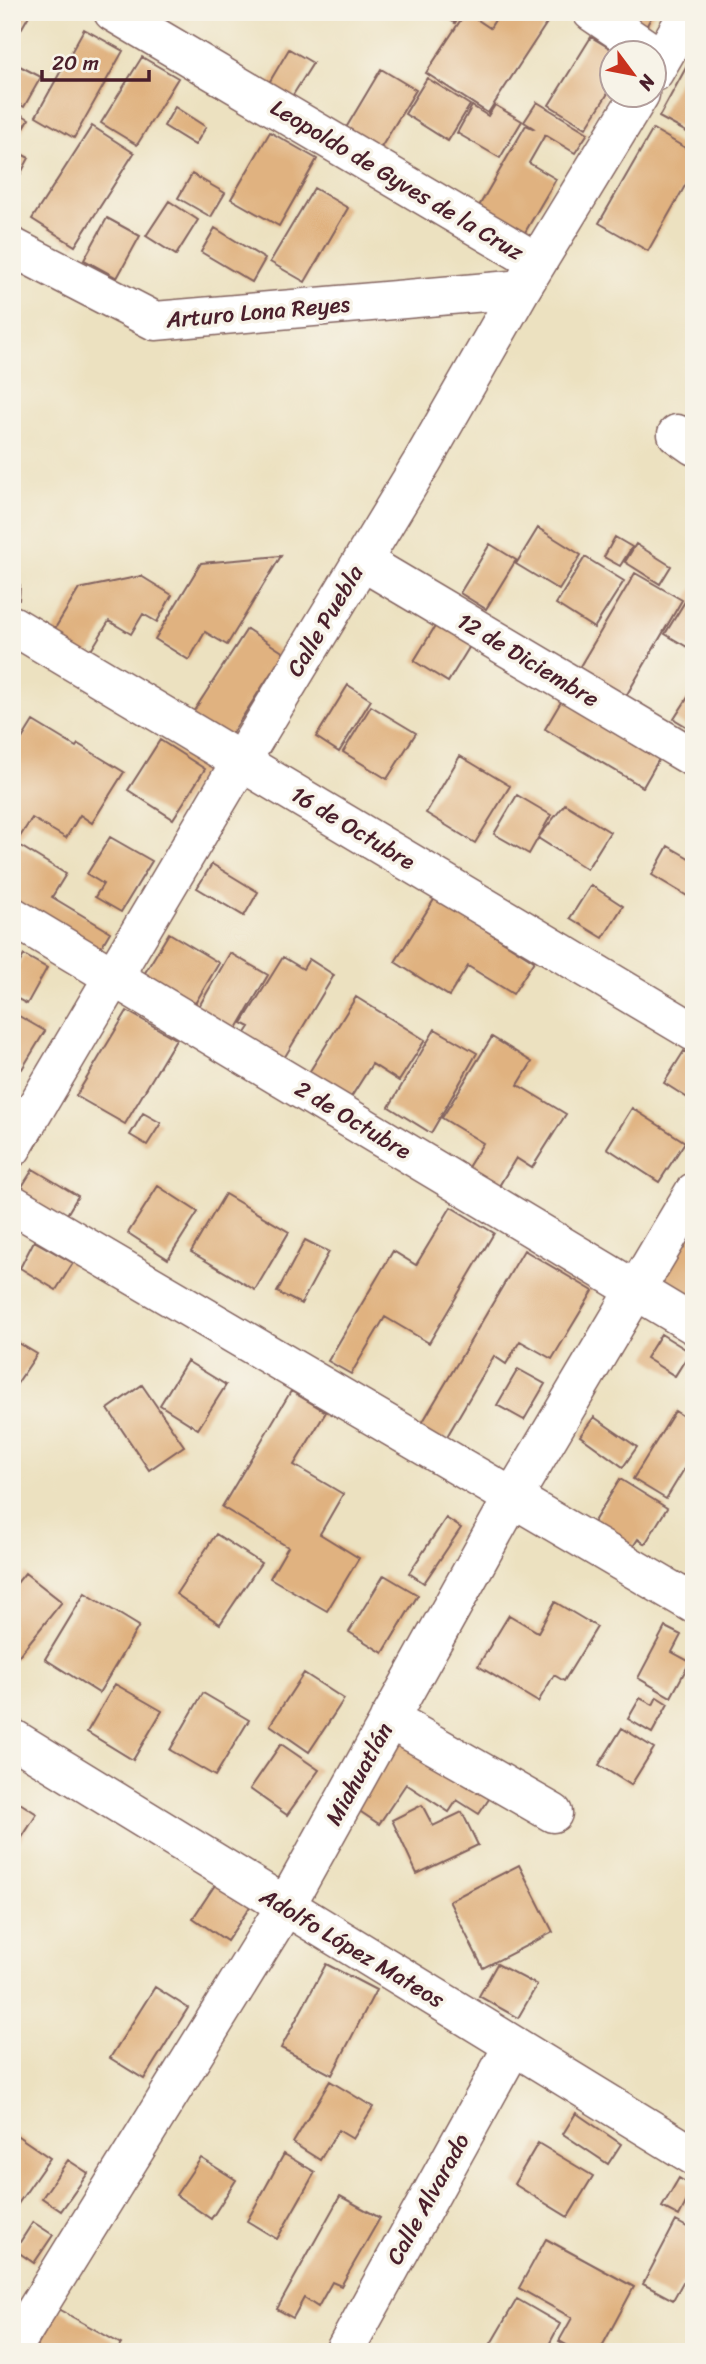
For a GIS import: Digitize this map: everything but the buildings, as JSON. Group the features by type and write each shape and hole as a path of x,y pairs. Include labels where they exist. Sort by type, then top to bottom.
{"street":[{"name":"Leopoldo de Gyves de la Cruz","path":"113,12 529,276"},
{"path":"592,12 626,38"},
{"path":"668,42 689,12"},
{"name":"Calle Puebla","path":"12,1148 631,108"},
{"name":"Arturo Lona Reyes","path":"12,247 155,321 529,276"},
{"name":"12 de Diciembre","path":"362,561 694,758"},
{"name":"16 de Octubre","path":"12,625 694,1032"},
{"name":"2 de Octubre","path":"12,916 694,1325"},
{"name":"Miahuatlán","path":"12,2349 285,1907 513,1497 694,1192"},
{"path":"12,1204 694,1604"},
{"path":"389,1719 553,1814"},
{"name":"Adolfo López Mateos","path":"12,1738 694,2156"},
{"name":"Calle Alvarado","path":"344,2352 513,2046"}]}
